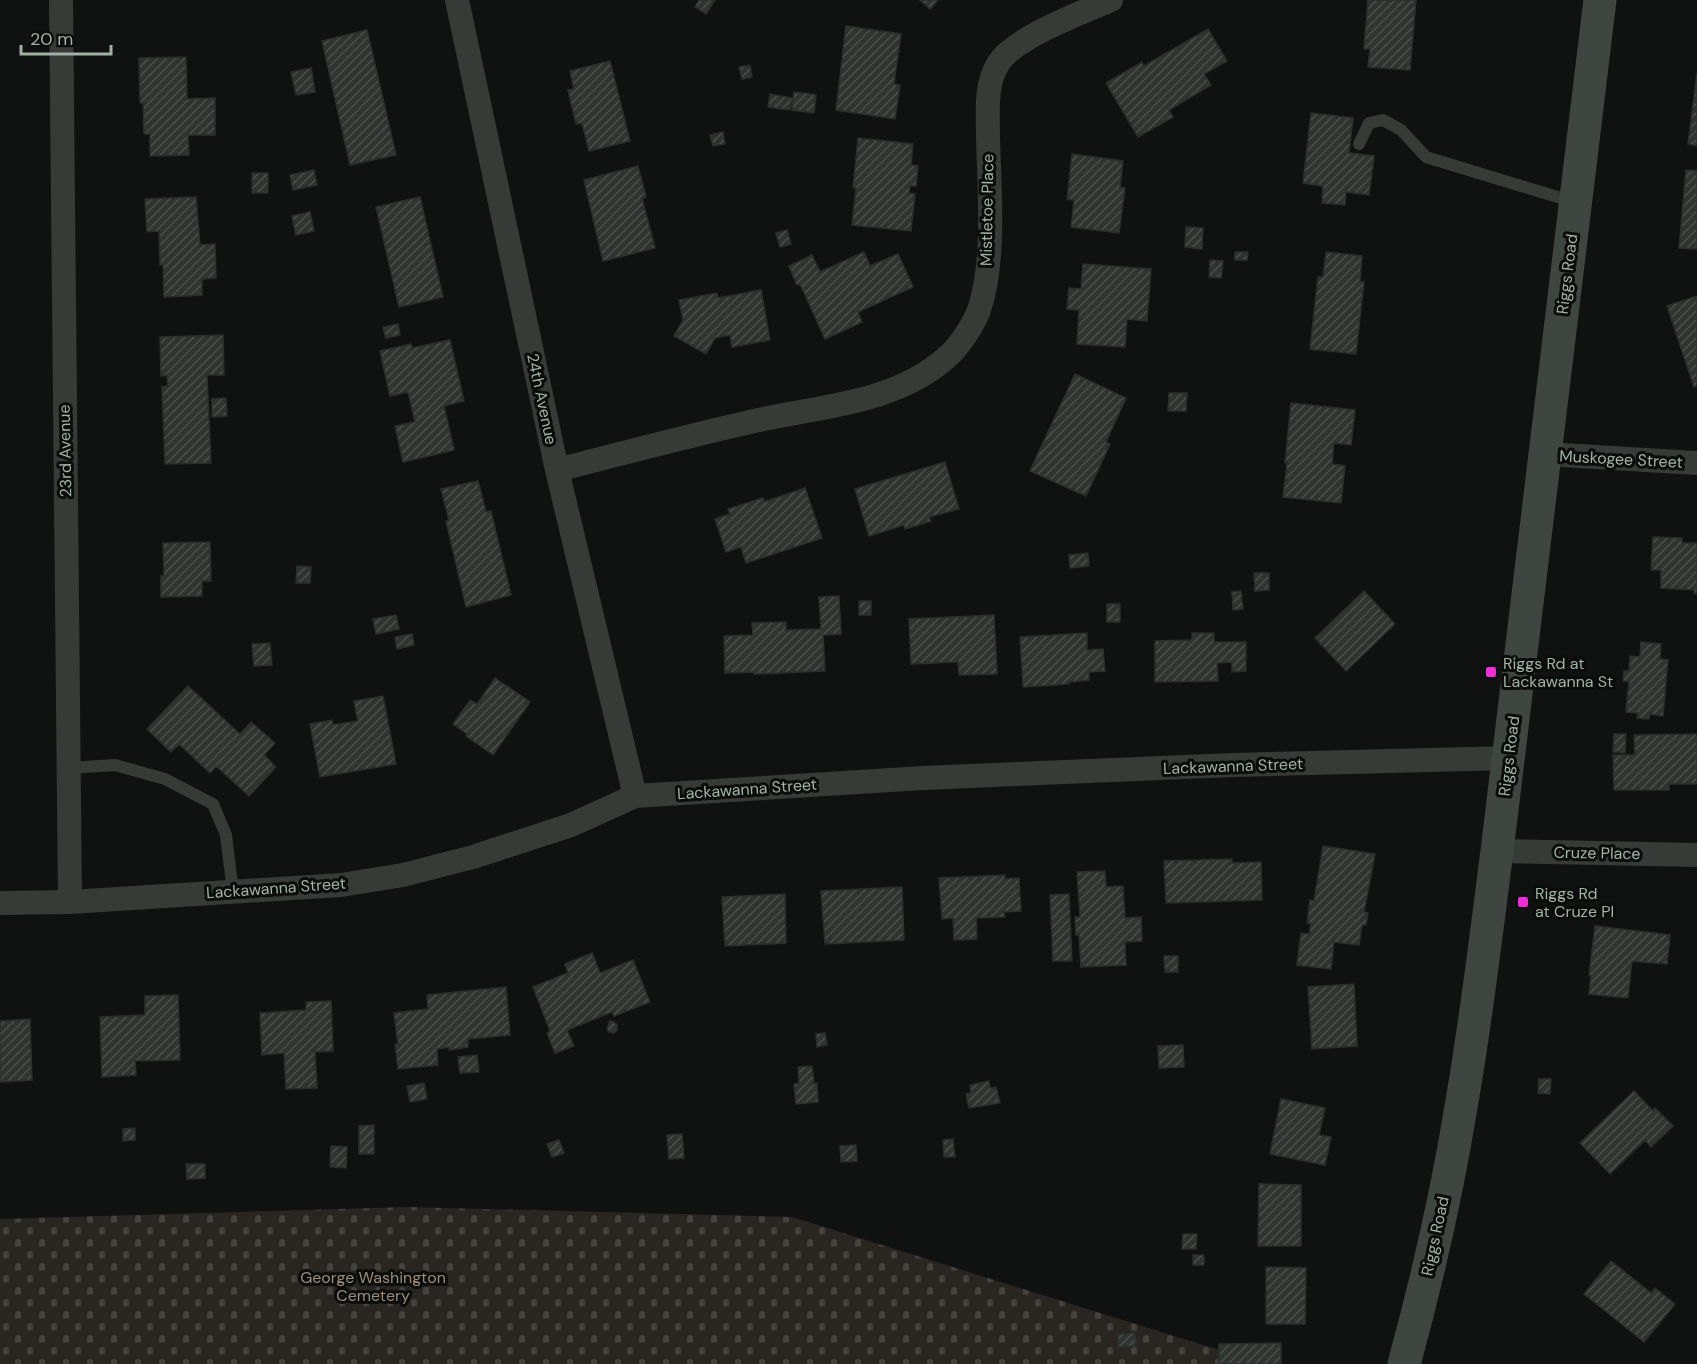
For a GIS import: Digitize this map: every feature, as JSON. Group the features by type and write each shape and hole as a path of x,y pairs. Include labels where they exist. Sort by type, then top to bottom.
{"main road":[{"name":"Riggs Road","path":"1404,1364 1419,1310 1461,1108 1509,758 1600,0"}],"street":[{"name":"23rd Avenue","path":"61,0 70,902"},
{"name":"24th Avenue","path":"457,0 557,470 635,796"},
{"name":"Mistletoe Place","path":"557,470 759,420 843,404 885,392 918,377 946,358 966,334 979,311 988,271 988,106 990,84 998,63 1016,46 1061,20 1111,0"},
{"name":"Muskogee Street","path":"1545,454 1697,463"},
{"name":"Lackawanna Street","path":"0,903 70,902 341,885 403,875 473,857 571,825 635,796 923,778 1233,765 1509,758"},
{"name":"Cruze Place","path":"1497,851 1697,855"}],"lane":[{"path":"1359,144 1369,123 1383,120 1401,130 1426,157 1575,203"},
{"path":"68,768 115,765 165,779 213,804 226,835 233,892"}],"green space":[{"name":"George Washington Cemetery","path":"409,1207 792,1217 1264,1364 0,1364 0,1219"}],"building":[{"path":"699,0 715,0 706,14 695,7"},
{"path":"920,0 938,0 930,9"},
{"path":"1368,0 1416,0 1410,70 1368,67 1370,49 1364,49"},
{"path":"846,26 901,34 894,84 900,85 895,119 836,110"},
{"path":"1208,29 1227,61 1204,74 1211,85 1169,110 1173,117 1138,137 1106,83 1142,62 1144,66"},
{"path":"367,30 396,155 350,165 322,41"},
{"path":"186,57 187,99 215,98 215,135 188,135 189,155 150,156 150,134 144,134 143,103 140,103 139,58"},
{"path":"610,61 630,141 589,151 582,123 576,124 568,90 574,89 570,71"},
{"path":"750,65 752,77 742,79 739,67"},
{"path":"311,68 315,92 296,95 291,72"},
{"path":"1697,73 1697,146 1688,144"},
{"path":"794,92 816,95 814,113 792,110"},
{"path":"770,94 792,98 790,110 768,107"},
{"path":"1311,113 1353,118 1349,153 1374,156 1369,195 1346,192 1345,205 1322,203 1323,186 1303,183"},
{"path":"723,132 725,144 713,146 710,135"},
{"path":"858,138 913,144 911,165 918,166 916,186 910,186 909,193 915,194 911,231 852,225"},
{"path":"1072,154 1123,161 1120,187 1125,188 1119,233 1071,227 1074,200 1067,199"},
{"path":"638,166 646,197 642,198 655,248 603,261 584,180"},
{"path":"314,170 317,185 293,190 290,175"},
{"path":"1686,170 1697,171 1697,249 1679,248"},
{"path":"252,173 268,173 268,193 252,193"},
{"path":"196,197 200,245 215,244 216,278 202,279 202,295 164,297 159,231 147,232 145,199"},
{"path":"420,197 443,297 399,307 376,207"},
{"path":"310,212 314,231 296,235 292,216"},
{"path":"1186,227 1203,228 1202,249 1185,247"},
{"path":"787,230 791,244 780,247 776,233"},
{"path":"864,252 870,266 898,254 913,287 858,312 862,322 825,339 800,284 797,285 789,266 812,255 820,272"},
{"path":"1235,252 1248,252 1247,260 1235,260"},
{"path":"1326,252 1362,256 1360,282 1364,282 1356,354 1310,349 1318,277 1323,277"},
{"path":"1210,260 1223,261 1221,278 1209,277"},
{"path":"1083,264 1151,269 1147,321 1127,319 1125,347 1077,344 1079,310 1067,309 1069,288 1081,289"},
{"path":"761,290 770,340 732,347 730,335 715,338 706,354 674,336 683,320 679,300 717,293 718,298"},
{"path":"1697,296 1697,386 1694,387 1667,306"},
{"path":"398,324 400,335 386,338 383,327"},
{"path":"223,335 224,375 207,375 211,463 165,464 162,387 168,386 167,375 161,376 160,337"},
{"path":"450,340 464,401 444,406 454,450 403,462 395,426 415,422 408,392 390,396 380,351 411,344 412,348"},
{"path":"1075,374 1126,398 1106,442 1110,444 1086,496 1030,471"},
{"path":"1169,393 1187,393 1186,411 1168,411"},
{"path":"226,398 227,416 212,417 212,399"},
{"path":"1291,403 1355,410 1351,445 1334,443 1332,464 1345,466 1341,503 1283,497"},
{"path":"945,462 959,509 929,517 931,521 905,529 904,525 869,536 855,489"},
{"path":"478,481 486,512 491,511 511,595 466,607 441,489"},
{"path":"805,488 822,538 746,563 741,547 726,552 715,519 730,514 728,509 763,498 764,502"},
{"path":"1653,537 1682,538 1682,543 1697,543 1697,594 1694,590 1661,588 1661,570 1651,570"},
{"path":"210,542 211,581 202,581 202,596 161,597 161,576 164,576 163,543"},
{"path":"1088,553 1089,566 1070,568 1069,555"},
{"path":"297,566 311,567 310,583 296,583"},
{"path":"1254,573 1269,573 1269,590 1255,591"},
{"path":"1241,591 1243,609 1233,610 1232,592"},
{"path":"1364,591 1395,624 1346,671 1315,638"},
{"path":"839,596 841,634 823,635 825,671 725,673 724,636 753,635 752,623 786,622 786,630 821,629 819,597"},
{"path":"859,601 871,601 871,615 859,615"},
{"path":"1107,604 1120,604 1120,622 1107,622"},
{"path":"396,615 399,629 376,634 373,619"},
{"path":"994,615 997,674 959,675 958,662 911,664 909,619"},
{"path":"1087,633 1087,650 1103,649 1105,671 1089,672 1089,680 1069,682 1069,684 1023,687 1020,637"},
{"path":"1192,633 1214,633 1214,642 1246,642 1246,671 1232,672 1232,662 1217,663 1218,681 1155,682 1155,641 1192,640"},
{"path":"412,634 414,645 397,649 395,637"},
{"path":"1641,642 1661,644 1660,659 1668,660 1663,716 1650,714 1649,719 1637,718 1638,713 1626,712 1629,682 1623,681 1624,671 1629,671 1630,656 1640,657"},
{"path":"270,643 272,665 254,666 252,644"},
{"path":"495,678 530,702 493,755 453,724 470,700 477,704"},
{"path":"188,686 240,734 251,722 275,743 264,755 276,767 249,796 216,766 210,773 179,744 171,752 147,729"},
{"path":"383,696 396,764 320,777 310,724 332,720 333,725 358,721 354,701"},
{"path":"1614,734 1626,734 1625,753 1613,752"},
{"path":"1697,734 1697,784 1669,784 1669,790 1614,790 1613,755 1635,755 1634,735"},
{"path":"1323,846 1375,854 1364,912 1368,913 1366,925 1362,925 1359,945 1334,942 1331,969 1297,965 1301,933 1309,934 1311,923 1307,923 1310,900 1314,901"},
{"path":"1232,859 1232,863 1261,862 1262,900 1166,903 1164,861"},
{"path":"1105,871 1106,887 1123,886 1125,918 1141,917 1142,941 1125,942 1126,965 1081,967 1079,935 1076,935 1075,917 1080,917 1077,872"},
{"path":"1005,875 1005,879 1019,878 1021,911 1004,912 1005,917 976,918 977,939 954,940 953,918 942,919 939,878"},
{"path":"902,887 904,940 825,944 821,891"},
{"path":"785,894 786,943 725,946 722,897"},
{"path":"1069,894 1072,961 1053,961 1050,895"},
{"path":"1595,926 1670,935 1667,964 1632,961 1628,998 1589,994"},
{"path":"592,953 600,973 633,960 650,1002 614,1016 612,1012 567,1030 574,1046 555,1053 547,1033 550,1031 533,987 568,973 565,964"},
{"path":"1164,956 1178,956 1178,972 1165,972"},
{"path":"1354,984 1357,1046 1312,1049 1308,987"},
{"path":"506,987 510,1035 468,1039 468,1047 437,1049 438,1065 398,1069 394,1013 428,1009 427,995"},
{"path":"178,995 180,1060 135,1061 136,1075 102,1077 100,1017 145,1015 145,996"},
{"path":"331,1001 333,1051 315,1052 317,1088 286,1089 284,1053 262,1055 260,1013 306,1010 306,1002"},
{"path":"30,1019 32,1080 0,1082 0,1021"},
{"path":"610,1021 617,1025 614,1033 607,1029"},
{"path":"825,1033 827,1045 817,1047 816,1034"},
{"path":"1183,1045 1184,1067 1159,1068 1158,1046"},
{"path":"477,1055 479,1072 460,1073 458,1057"},
{"path":"812,1066 814,1084 817,1083 818,1102 796,1104 794,1084 799,1083 798,1067"},
{"path":"1539,1079 1551,1079 1550,1094 1538,1093"},
{"path":"989,1081 990,1088 996,1087 1000,1103 969,1108 966,1094 971,1093 970,1085"},
{"path":"424,1083 427,1099 410,1102 407,1086"},
{"path":"1634,1091 1653,1111 1655,1108 1673,1126 1651,1147 1645,1140 1610,1174 1580,1143"},
{"path":"1281,1099 1325,1108 1319,1135 1331,1137 1325,1165 1270,1154"},
{"path":"374,1125 374,1154 359,1154 359,1126"},
{"path":"135,1128 135,1140 123,1141 123,1129"},
{"path":"682,1134 684,1158 669,1159 667,1135"},
{"path":"953,1139 955,1157 944,1157 943,1140"},
{"path":"559,1140 564,1153 552,1157 547,1144"},
{"path":"856,1145 857,1161 841,1162 840,1146"},
{"path":"331,1146 347,1147 346,1168 330,1167"},
{"path":"186,1164 205,1164 205,1178 187,1179"},
{"path":"1259,1184 1301,1185 1301,1246 1258,1246"},
{"path":"1183,1234 1197,1234 1196,1249 1182,1249"},
{"path":"1193,1255 1204,1255 1204,1265 1193,1265"},
{"path":"1611,1261 1651,1293 1655,1288 1675,1304 1644,1342 1584,1294"},
{"path":"1266,1267 1306,1268 1305,1324 1266,1324"},
{"path":"1135,1333 1136,1346 1118,1347 1118,1334"},
{"path":"1281,1343 1281,1364 1219,1364 1219,1344"}],"place":[{"name":"Riggs Rd at Lackawanna St","path":"1491,672"},
{"name":"Riggs Rd at Cruze Pl","path":"1523,902"}]}
